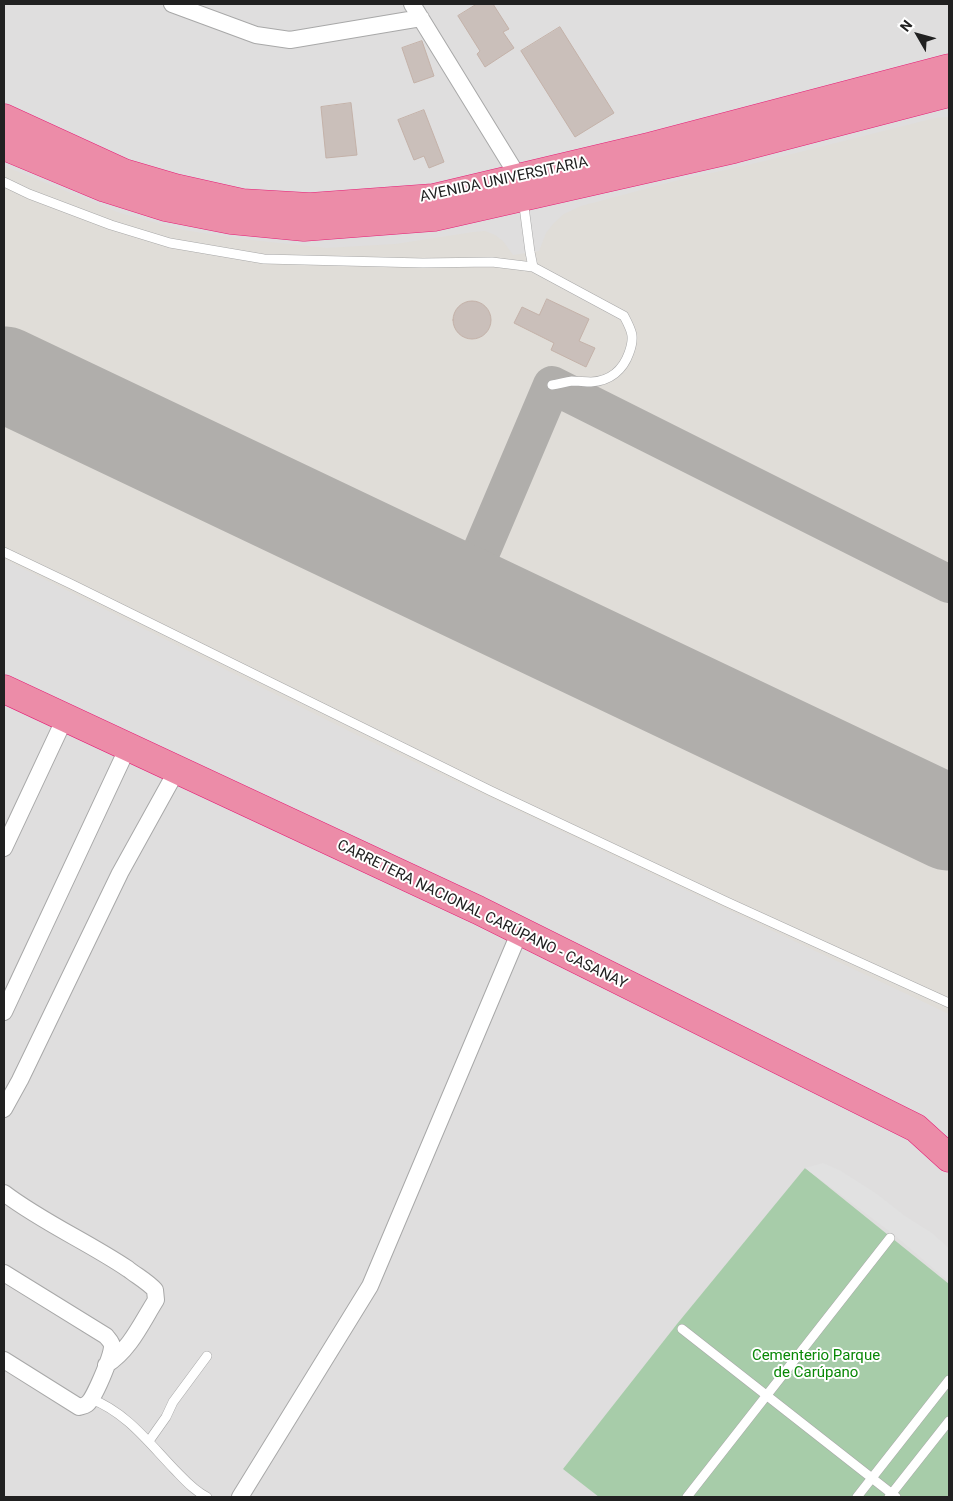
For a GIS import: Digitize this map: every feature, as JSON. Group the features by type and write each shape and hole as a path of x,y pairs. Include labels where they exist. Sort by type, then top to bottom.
{"highway":[{"name":"AVENIDA UNIVERSITARIA","path":"4,146 105,188 165,207 231,220 304,227 371,223 434,217 652,146 949,87"},
{"name":"AVENIDA UNIVERSITARIA","path":"4,118 124,173 175,188 242,202 310,208 433,198 521,188"},
{"name":"CARRETERA NACIONAL CARÚPANO - CASANAY","path":"4,689 520,931 916,1128 949,1158"}],"street":[{"path":"172,4 256,35 290,40 422,18"},
{"path":"412,4 521,188"},
{"path":"4,848 65,718"},
{"path":"4,1012 128,747"},
{"path":"4,1109 20,1080 120,873 176,770"},
{"path":"240,1497 370,1286 520,931"},
{"path":"4,1193 110,1257 155,1290 156,1300 126,1348 116,1359 106,1365"},
{"path":"4,1273 106,1336 112,1346 91,1399 87,1404 79,1407 4,1360"}],"lane":[{"path":"4,182 28,194 111,225 170,242 264,259 422,263 492,262 533,267 624,316 632,330 633,342 627,360 617,373 606,379 593,382 570,381 552,385"},
{"path":"521,188 533,267"},
{"path":"4,552 491,791 949,1003"},
{"path":"687,1497 890,1238"},
{"path":"682,1329 872,1478 892,1496 949,1421"},
{"path":"149,1441 166,1417 173,1402 207,1356"},
{"path":"857,1497 949,1380"},
{"path":"91,1399 105,1404 116,1411 149,1441 184,1479 207,1497"}],"shaded area":[{"path":"4,4 949,4 949,1497 4,1497"},
{"path":"949,117 949,1014 357,735 4,559 4,166 120,213 184,230 242,239 327,248 395,244 485,231 503,241 513,255 539,251 546,233 554,223 564,214 581,206 675,181 752,164 935,118"},
{"path":"823,1163 841,1171 877,1194 905,1216 932,1233 949,1248 949,1282 893,1234 805,1168"}],"green space":[{"name":"Cementerio Parque de Carúpano","path":"805,1168 949,1284 949,1497 599,1497 563,1469 677,1324"}],"building":[{"path":"477,4 493,4 509,29 503,32 514,48 485,67 477,54 480,51 458,16"},
{"path":"560,27 614,113 575,137 521,51"},
{"path":"422,41 434,76 414,83 402,48"},
{"path":"351,103 357,155 326,158 321,107"},
{"path":"424,110 444,162 429,168 424,156 414,160 398,120"},
{"path":"547,299 589,319 579,341 595,348 586,367 551,350 554,343 514,323 522,307 539,315"},
{"path":"472,301 486,306 491,320 486,334 472,339 458,334 453,320 458,306"}],"taxiway":[{"path":"464,592 552,385 949,584"}],"runway":[{"path":"4,374 949,823"}]}
